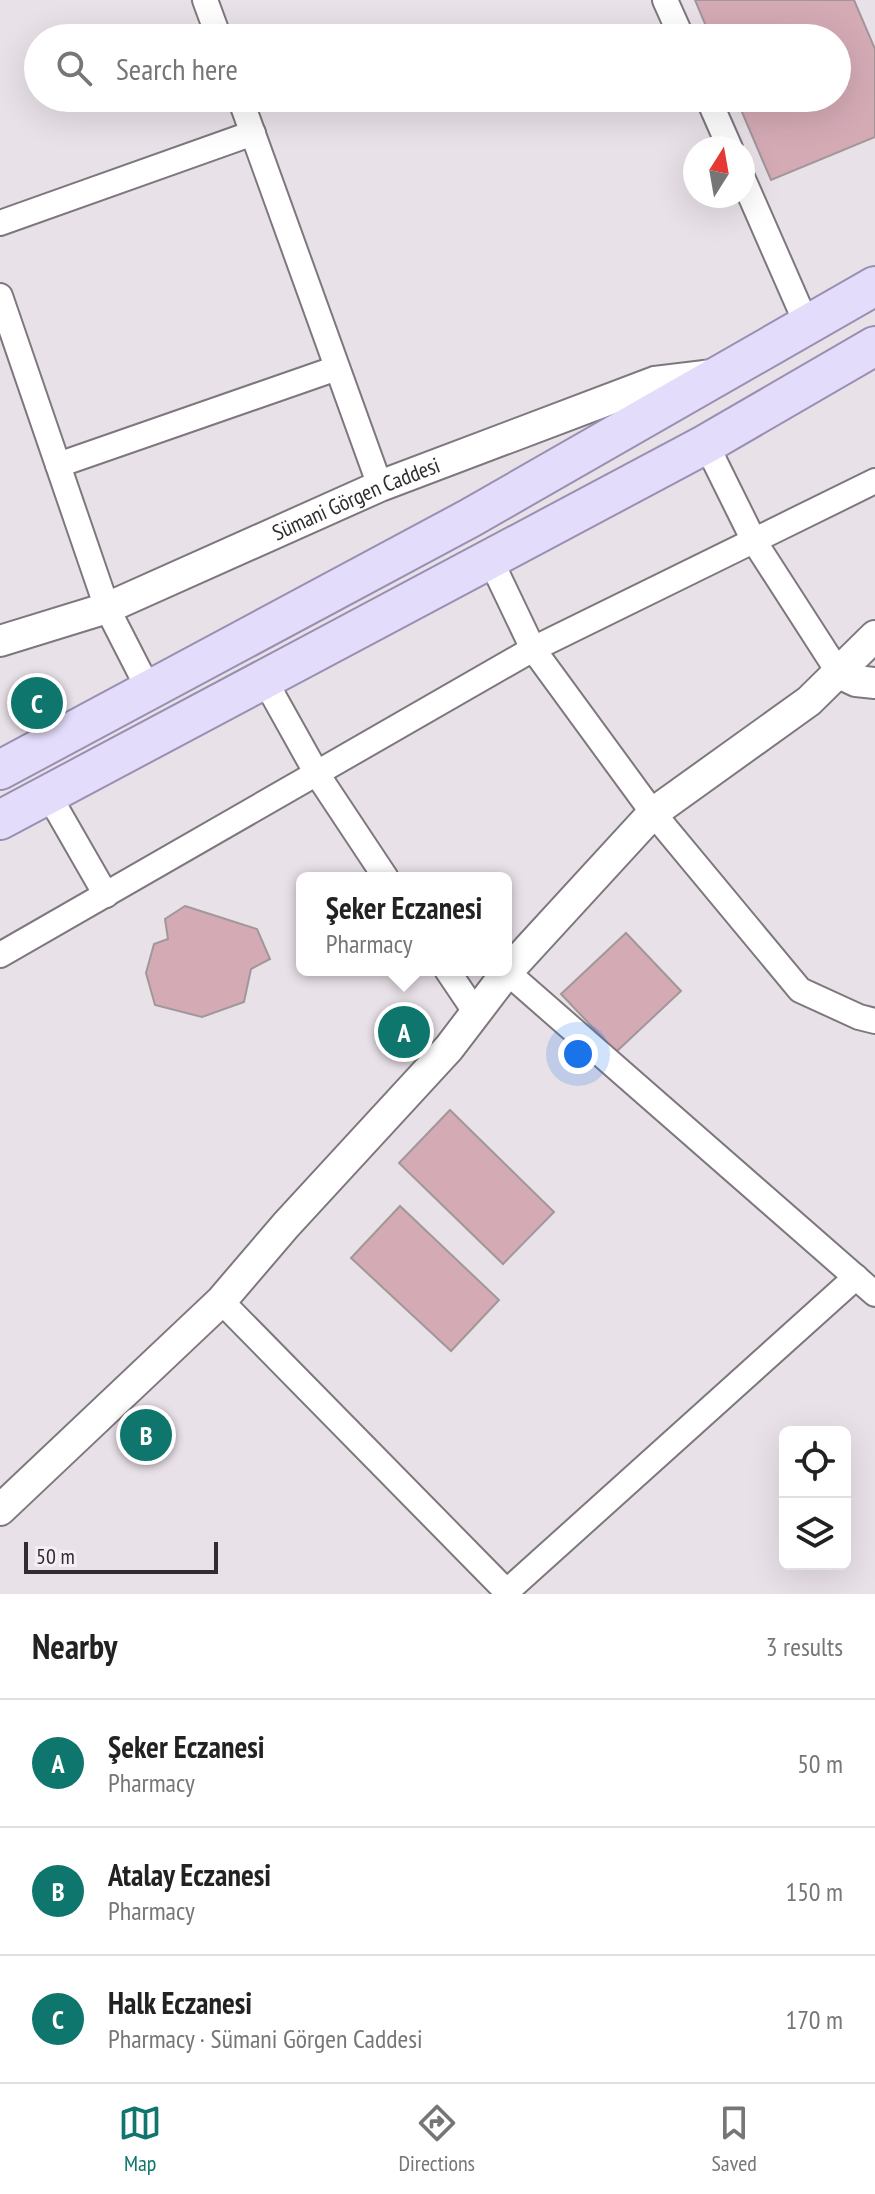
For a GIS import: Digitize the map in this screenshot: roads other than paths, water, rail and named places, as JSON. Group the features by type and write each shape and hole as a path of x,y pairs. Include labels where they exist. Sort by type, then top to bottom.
{"main road":[{"path":"0,770 470,518 875,286"},
{"path":"0,820 706,444 875,346"}],"street":[{"path":"205,0 214,24"},
{"path":"665,0 676,24"},
{"path":"245,112 380,486"},
{"path":"714,112 725,136"},
{"path":"0,223 253,133"},
{"path":"755,206 807,325"},
{"path":"0,296 107,608 149,690"},
{"path":"58,465 337,368"},
{"name":"Sümani Görgen Caddesi","path":"0,641 107,608 380,486 655,382 719,375"},
{"path":"706,444 754,541 839,673 856,681 875,683"},
{"path":"0,955 533,649 875,481"},
{"path":"490,559 533,649 653,813 800,990 859,1017 875,1021"},
{"path":"512,967 653,813 809,701 875,636"},
{"path":"264,679 317,774 382,872"},
{"path":"48,794 106,895"},
{"path":"451,976 476,1013"},
{"path":"0,1510 221,1301 286,1225 449,1048 504,976"},
{"path":"512,976 875,1294"},
{"path":"221,1301 507,1593 856,1277"}],"place":[{"name":"Halk Eczanesi","path":"37,703"},
{"name":"Şeker Eczanesi","path":"404,1032"},
{"name":"Atalay Eczanesi","path":"146,1435"}]}
